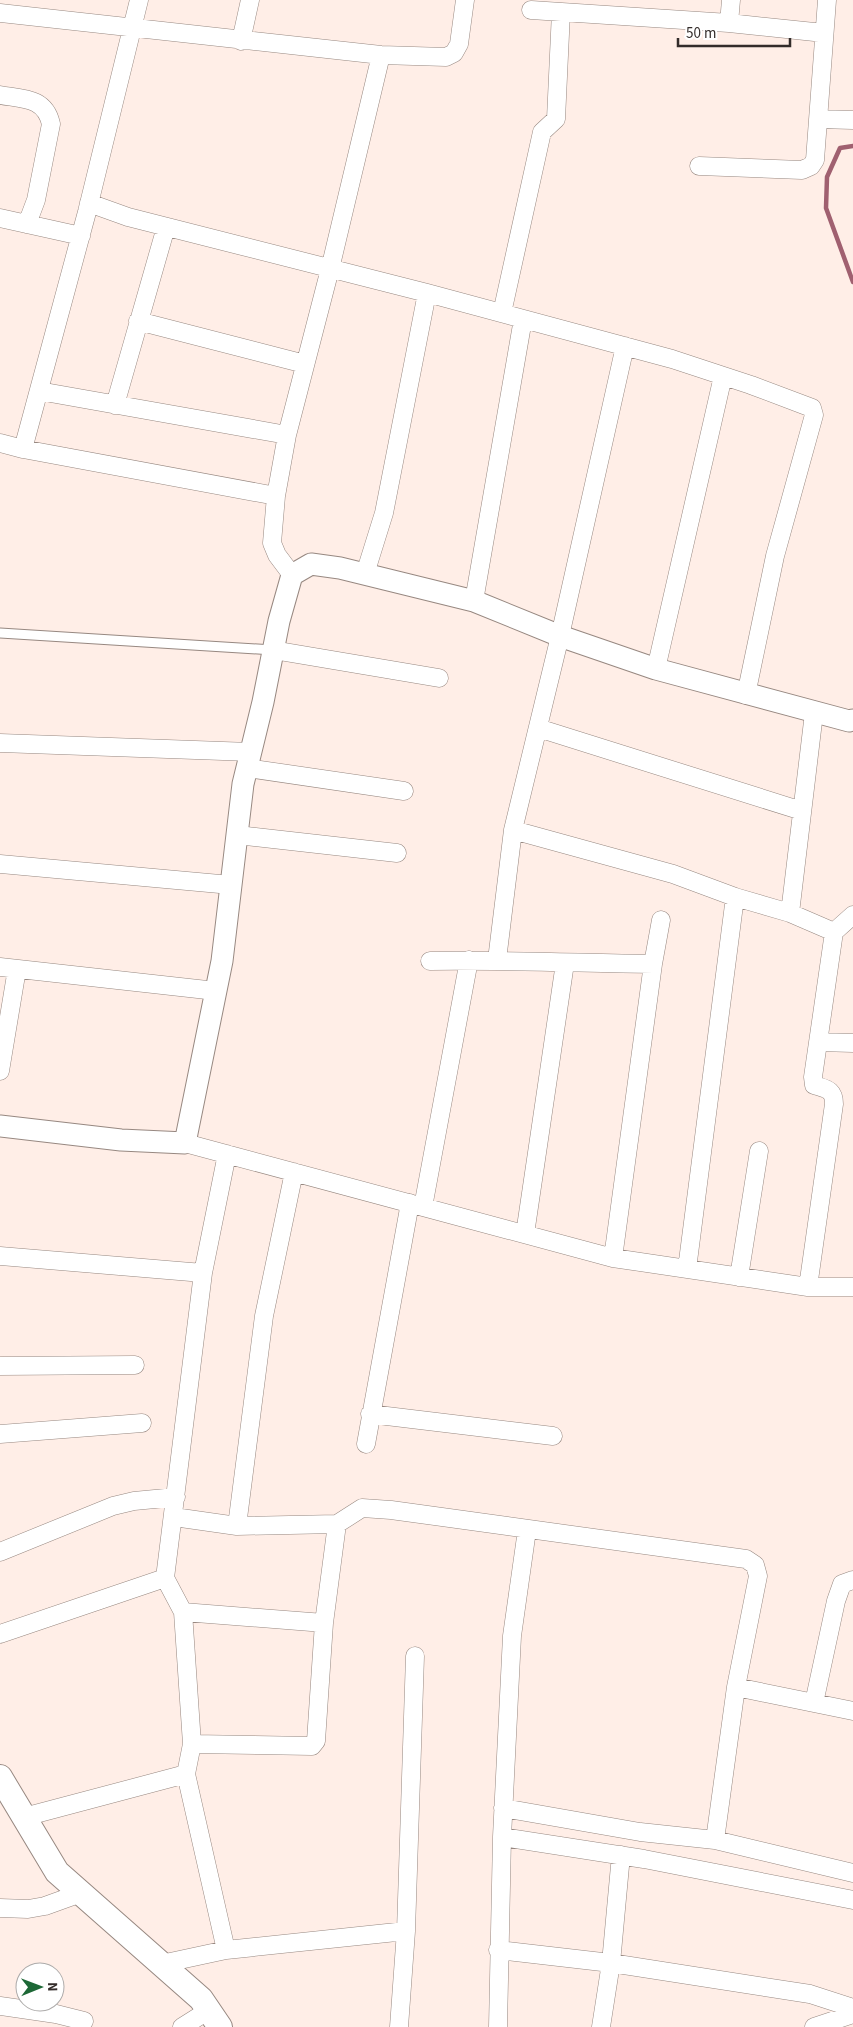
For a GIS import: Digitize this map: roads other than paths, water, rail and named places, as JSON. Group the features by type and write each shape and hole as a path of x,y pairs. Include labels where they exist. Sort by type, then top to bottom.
{"main road":[{"path":"0,1777 57,1872 201,1999 214,2019"}],"street":[{"path":"23,449 81,236 139,0"},
{"path":"241,41 250,0"},
{"path":"0,14 381,55 446,56 454,53 459,44 465,0"},
{"path":"729,23 731,0"},
{"path":"699,166 802,170 811,166 815,160 827,0"},
{"path":"531,10 729,23 824,33"},
{"path":"502,313 542,132 556,119 561,12"},
{"path":"292,575 277,555 272,542 276,496 286,435 330,269 381,55"},
{"path":"0,95 31,100 42,105 49,114 51,124 36,200 27,224"},
{"path":"818,119 853,120"},
{"path":"89,203 128,218 427,293 672,359 812,408 814,415 775,556 746,695"},
{"path":"0,218 81,236"},
{"path":"115,405 166,227"},
{"path":"365,574 384,513 427,293"},
{"path":"474,601 523,319"},
{"path":"138,321 305,364"},
{"path":"497,960 513,830 560,636 624,346"},
{"path":"656,670 723,376"},
{"path":"39,391 286,435"},
{"path":"0,443 23,449 276,496"},
{"path":"185,1143 222,961 243,784 279,621 292,575 311,564 365,574 474,601 560,636 656,670 746,695 849,721 853,720"},
{"path":"273,650 439,678"},
{"path":"790,913 814,712"},
{"path":"538,728 802,811"},
{"path":"0,743 249,760 404,791"},
{"path":"513,830 673,874 735,897 790,913 834,932"},
{"path":"237,835 397,852"},
{"path":"0,864 231,885"},
{"path":"688,1269 735,897"},
{"path":"808,1287 834,1104 832,1092 813,1083 834,932 853,915"},
{"path":"613,1258 653,964 661,920"},
{"path":"366,1444 370,1414 469,960"},
{"path":"430,961 497,960 653,964"},
{"path":"525,1234 565,963"},
{"path":"0,1071 9,968 216,991"},
{"path":"819,1042 853,1043"},
{"path":"0,1126 121,1140 185,1143 613,1258 808,1287 853,1287"},
{"path":"739,1277 759,1151"},
{"path":"226,1950 186,1774 192,1744 183,1612 165,1578 203,1273 227,1154"},
{"path":"237,1526 264,1316 294,1172"},
{"path":"0,1256 203,1273"},
{"path":"0,1366 135,1365"},
{"path":"370,1414 553,1436"},
{"path":"0,1434 142,1423"},
{"path":"0,1552 113,1506 134,1501 176,1497"},
{"path":"174,1517 237,1526 337,1524 362,1508 391,1510 746,1559 755,1565 758,1576 736,1687 715,1840"},
{"path":"192,1744 312,1746 316,1741 324,1623 337,1524"},
{"path":"498,2027 498,1950 503,1808 512,1636 527,1530"},
{"path":"0,1634 165,1578"},
{"path":"814,1703 836,1601 842,1584 853,1580"},
{"path":"183,1612 324,1623"},
{"path":"399,2027 406,1931 415,1656"},
{"path":"736,1687 853,1711"},
{"path":"24,1817 186,1774"},
{"path":"503,1808 640,1832 715,1840 853,1873"},
{"path":"502,1837 621,1855 853,1900"},
{"path":"601,2027 611,1964 621,1855"},
{"path":"0,1908 45,1906 81,1893"},
{"path":"161,1964 226,1950 406,1931"},
{"path":"498,1950 611,1964 810,1994 853,2008"},
{"path":"0,2006 56,2014 84,2021"},
{"path":"814,2027 853,2014"},
{"path":"182,2027 214,2019"}],"lane":[{"path":"0,633 273,650"}],"waterway":[{"path":"853,146 840,148 827,177 826,208 853,282"}]}
